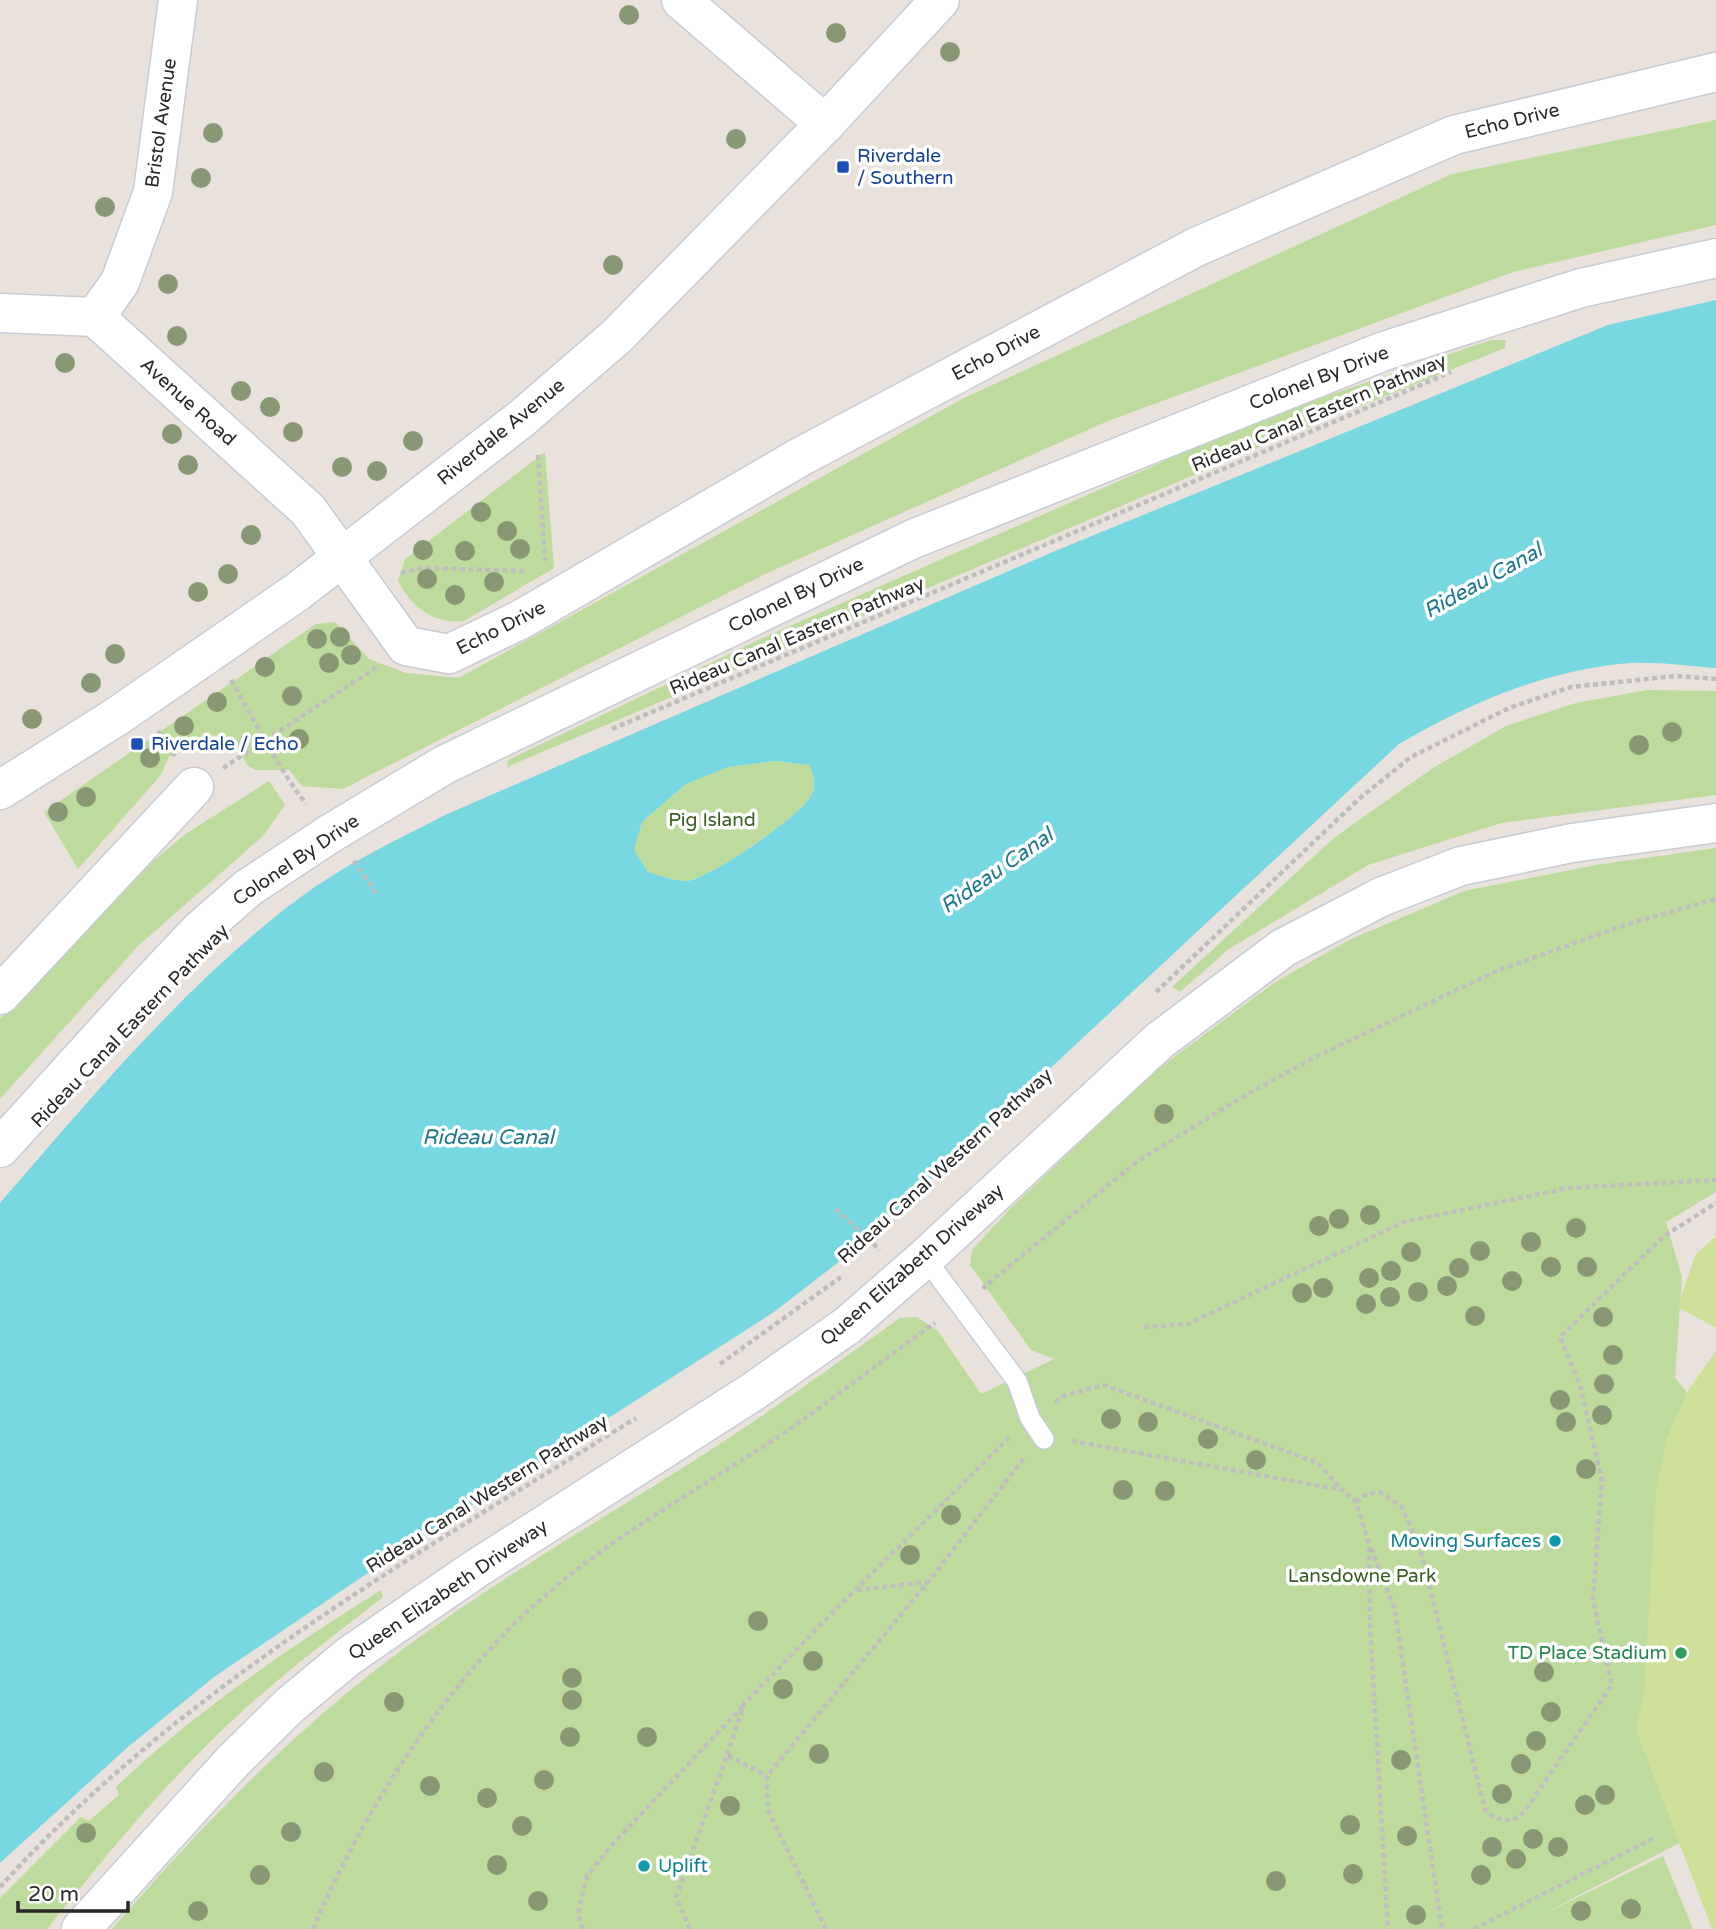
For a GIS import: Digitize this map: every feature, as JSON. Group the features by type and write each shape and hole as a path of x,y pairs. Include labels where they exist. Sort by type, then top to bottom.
{"street":[{"name":"Bristol Avenue","path":"94,317 120,282 153,192 178,0"},
{"path":"681,0 825,124"},
{"name":"Riverdale Avenue","path":"0,790 140,701 341,559 521,419 617,336 825,124 940,0"},
{"name":"Echo Drive","path":"406,646 449,654 520,620 554,587 1196,247 1454,135 1716,72"},
{"name":"Colonel By Drive","path":"0,1148 199,931 248,888 328,835 444,765 913,539 1384,351 1581,288 1716,258"},
{"path":"0,313 94,317"},
{"name":"Avenue Road","path":"94,317 308,510 341,559"},
{"path":"341,559 406,646"},
{"path":"0,995 194,787"},
{"name":"Queen Elizabeth Driveway","path":"81,1929 233,1760 290,1705 349,1656 474,1570 788,1368 848,1325 925,1258 1159,1041 1283,947 1381,897 1461,866 1572,843 1716,822"}],"lane":[{"path":"925,1258 1017,1381 1031,1418 1044,1439"}],"path":[{"name":"Rideau Canal Eastern Pathway","path":"609,731 1461,368"},
{"path":"521,419 538,451 540,514 554,587"},
{"path":"393,575 422,568 523,570 554,587"},
{"path":"140,701 194,787 406,646"},
{"path":"1150,998 1360,798 1410,757 1509,708 1572,687 1676,676 1716,679"},
{"path":"243,700 263,742 304,802"},
{"path":"350,855 376,892"},
{"path":"991,1297 984,1287 1100,1189 1160,1146 1313,1058 1499,970 1628,924 1716,899"},
{"path":"1144,1327 1188,1324 1404,1222 1568,1188 1716,1180"},
{"path":"1356,1502 1367,1494 1380,1492 1401,1506 1420,1549 1485,1809 1494,1818 1512,1821 1524,1812 1612,1685 1593,1600 1602,1480 1580,1385 1560,1338 1664,1236 1716,1203"},
{"path":"835,1209 878,1248"},
{"name":"Rideau Canal Western Pathway","path":"870,1255 888,1239"},
{"name":"Rideau Canal Western Pathway","path":"712,1370 852,1269"},
{"path":"313,1929 350,1850 417,1742 515,1624 541,1599 590,1561 795,1425 935,1323"},
{"path":"583,1929 578,1914 587,1876 613,1844 744,1704 1031,1418 1066,1395 1104,1385 1318,1463 1356,1502 1395,1610 1442,1929"},
{"name":"Rideau Canal Western Pathway","path":"0,1887 108,1780 187,1712 339,1603 642,1414"},
{"path":"826,1929 768,1810 767,1776 929,1581 1027,1455 1044,1439 1089,1442 1343,1490"},
{"path":"1369,1544 1370,1626 1388,1929"},
{"path":"856,1590 929,1581"},
{"path":"690,1929 676,1897 744,1704"},
{"path":"727,1755 767,1776"},
{"path":"1474,1929 1656,1837"}],"green space":[{"path":"1716,120 1716,225 1513,272 1108,421 765,574 343,789 302,786 289,770 255,770 247,765 237,746 223,736 206,735 187,743 169,757 160,776 78,869 44,812 316,624 335,622 369,659 406,673 459,678 964,398 1452,174"},
{"path":"1491,340 1506,340 1505,348 1281,438 507,767 508,760 765,637 1210,441 1327,396"},
{"path":"545,452 554,568 464,621 443,620 424,612 409,598 398,580 405,559"},
{"path":"1647,690 1716,691 1716,795 1501,823 1368,865 1229,949 1180,992 1172,987 1335,837 1433,768 1506,726 1576,703"},
{"name":"Pig Island","path":"775,761 810,765 813,792 790,818 732,859 697,878 681,881 648,872 634,850 642,822 686,784 728,767"},
{"path":"269,781 285,805 263,836 139,945 0,1099 0,1019 120,890 184,835"},
{"name":"Lansdowne Park","path":"1716,848 1716,1192 1666,1222 1682,1277 1675,1378 1695,1402 1716,1824 1539,1916 1663,1856 1693,1929 112,1929 179,1854 250,1781 362,1681 483,1593 735,1434 900,1318 917,1317 938,1331 981,1394 1054,1359 1031,1350 970,1265 972,1250 1010,1209 1155,1071 1274,983 1349,940 1464,891 1596,865"},
{"path":"1716,1236 1716,1328 1678,1307 1695,1255"},
{"name":"TD Place Stadium","path":"1716,1351 1716,1929 1712,1929 1636,1729 1644,1694 1656,1492 1667,1438 1689,1389"},
{"path":"381,1590 383,1597 263,1693 193,1759 118,1843 47,1929 0,1929 0,1898 81,1817 89,1821 119,1795 116,1787 146,1759 210,1707 277,1658"}],"water":[{"name":"Rideau Canal","path":"1716,300 1716,668 1631,663 1589,668 1505,692 1451,716 1399,744 858,1247 774,1312 399,1552 214,1677 128,1747 0,1863 0,1203 141,1043 217,967 298,899 333,875 445,815 1055,551 1608,325","holes":["775,761 810,765 814,788 803,806 772,832 732,859 697,878 686,881 648,872 634,850 642,822 686,784 728,767"]}],"place":[{"name":"Riverdale / Southern","path":"843,167"},
{"name":"Riverdale / Echo","path":"137,744"},
{"name":"Moving Surfaces","path":"1555,1541"},
{"name":"TD Place Stadium","path":"1681,1653"},
{"name":"Uplift","path":"644,1866"}]}
